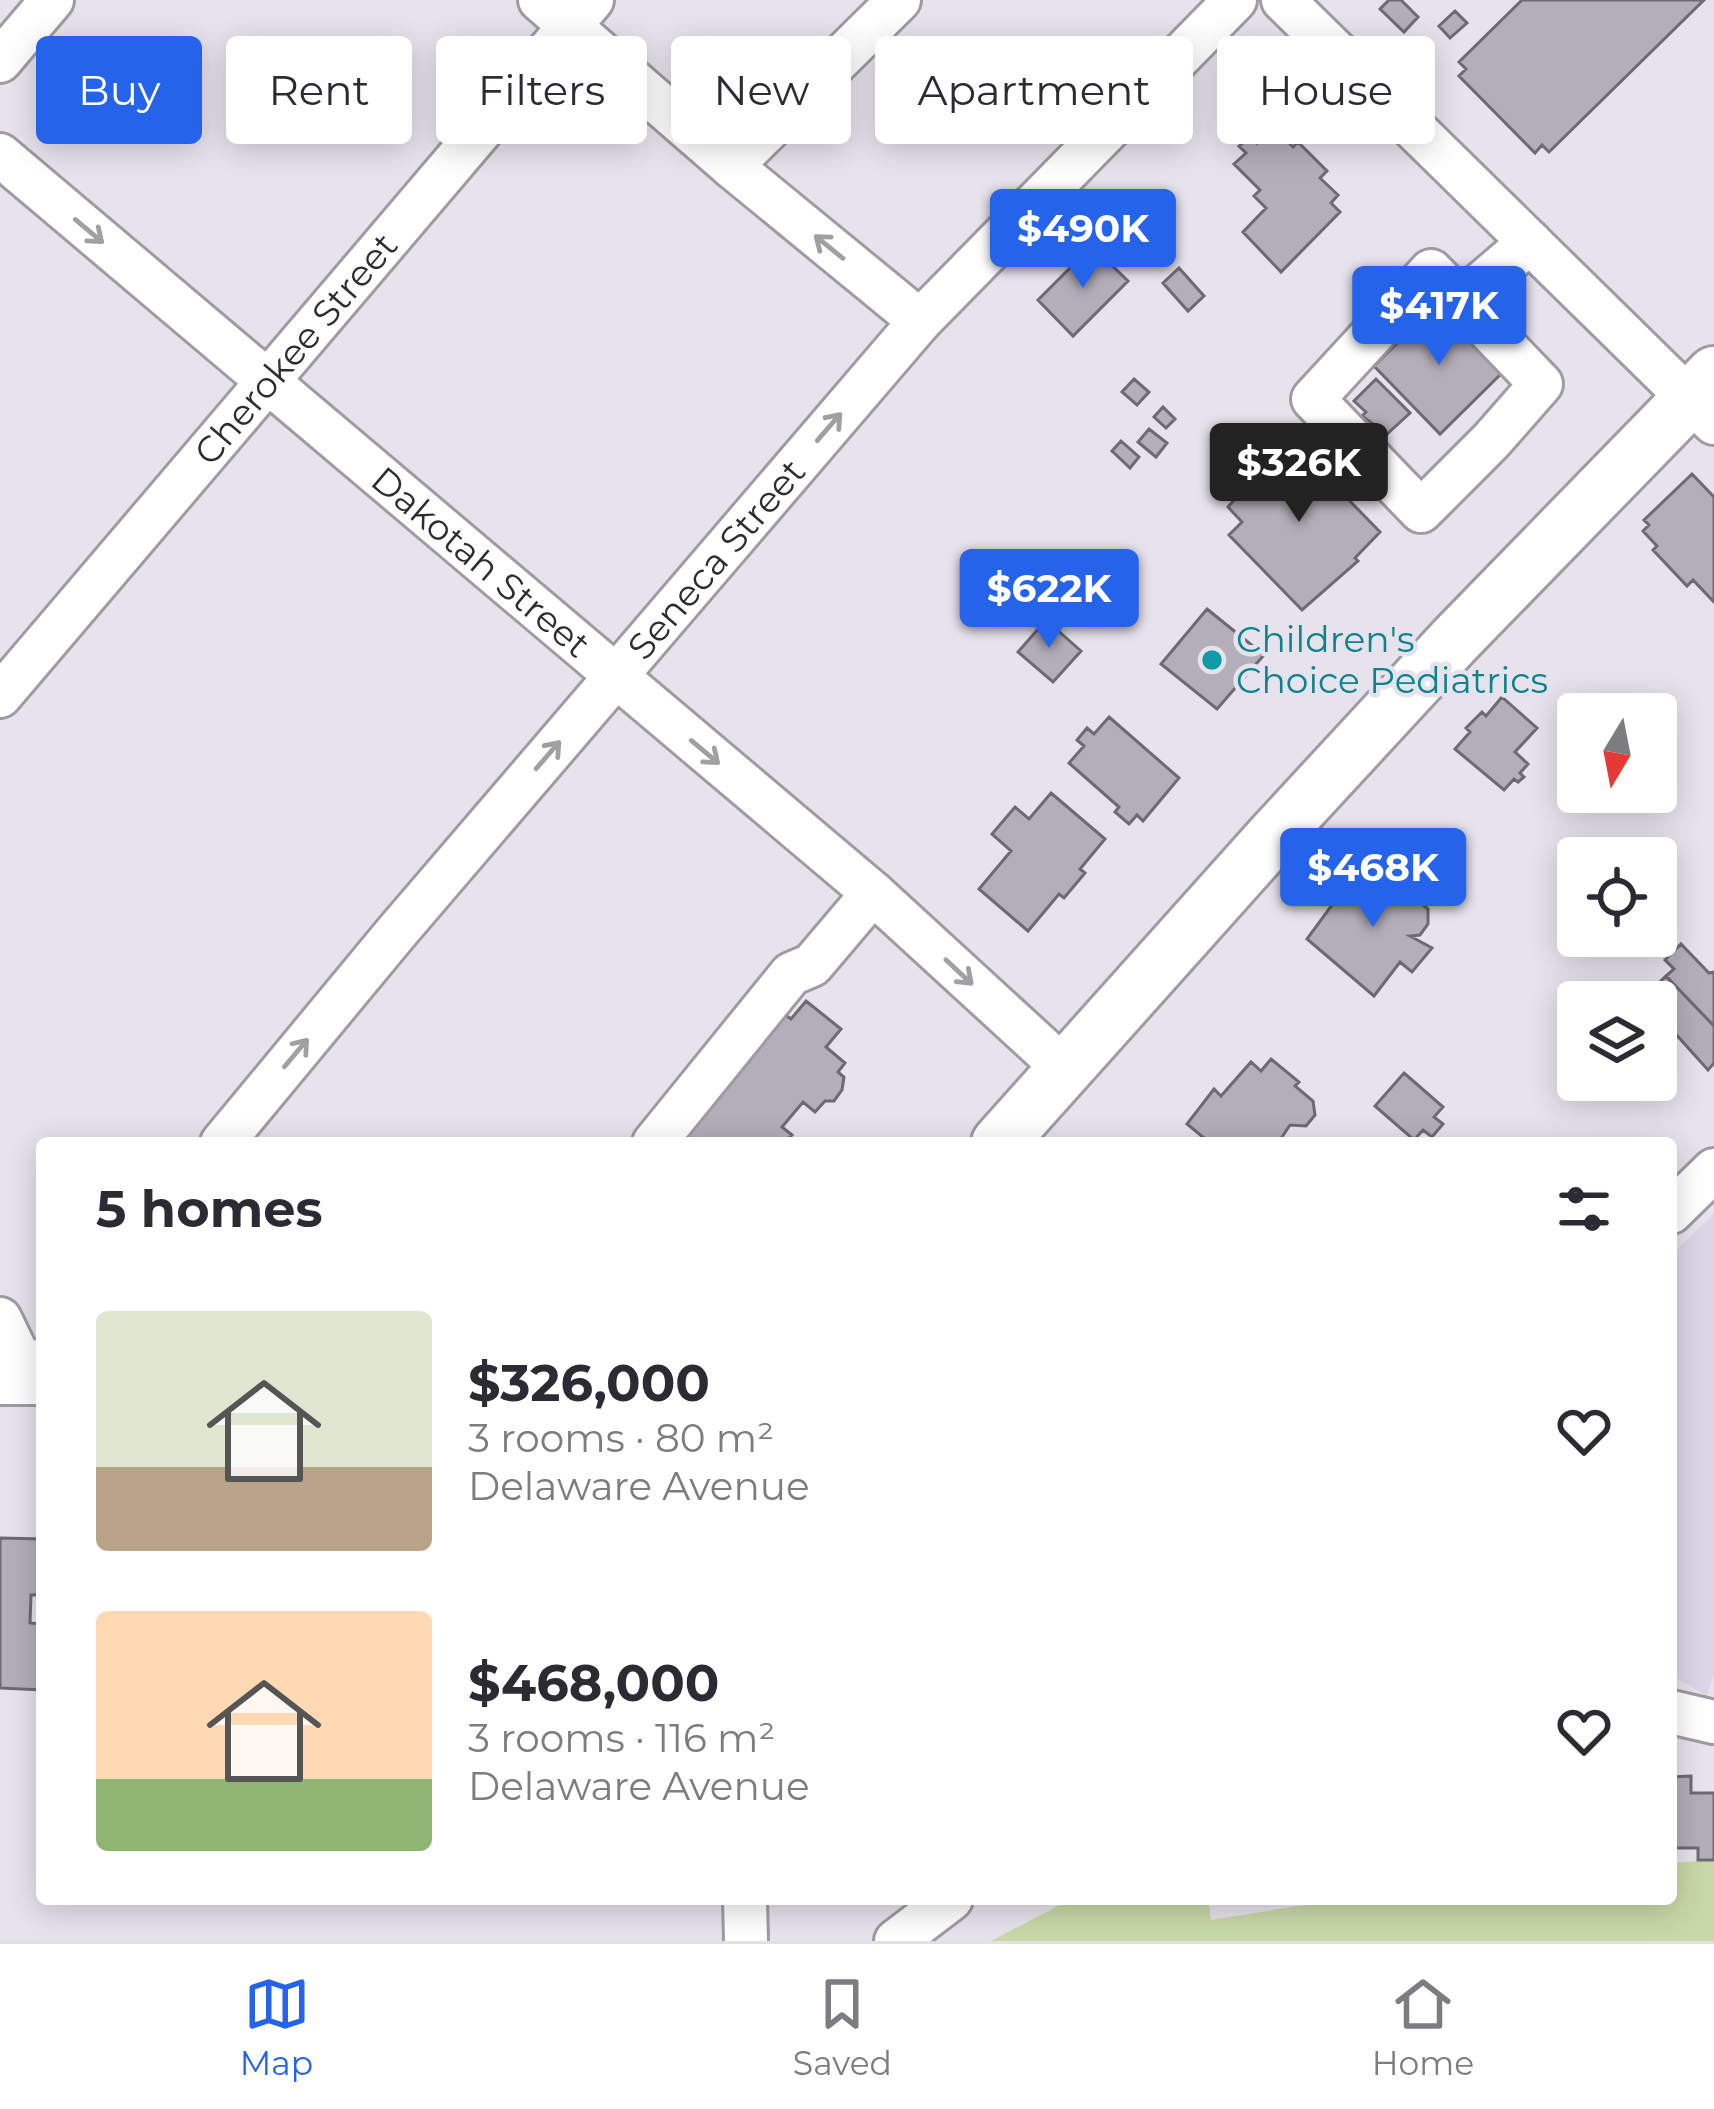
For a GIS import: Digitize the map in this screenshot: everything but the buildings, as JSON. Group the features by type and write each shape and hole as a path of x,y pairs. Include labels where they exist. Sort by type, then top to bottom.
{"main road":[{"path":"1005,1137 1273,837 1706,398"}],"street":[{"path":"0,62 52,0"},
{"path":"730,166 899,0"},
{"name":"Seneca Street","path":"227,1137 920,321 1235,0"},
{"path":"1283,0 1530,242 1706,398"},
{"path":"567,8 730,166 920,321"},
{"name":"Cherokee Street","path":"0,696 266,379 567,8"},
{"name":"Dakotah Street","path":"0,155 873,893 1066,1070"},
{"path":"1461,302 1530,242"},
{"path":"1431,271 1461,302 1541,383 1421,512 1313,399 1431,271"},
{"path":"659,1137 791,974 812,965 873,893"},
{"path":"1677,1206 1714,1170"},
{"path":"0,1318 28,1373"},
{"path":"1677,1714 1714,1723"},
{"path":"745,1905 746,1941"},
{"path":"896,1941 943,1905"}],"shaded area":[{"path":"1714,1214 1714,1674 1707,1696 1677,1678 1677,1249"}],"green space":[{"path":"1714,1860 1714,1941 991,1941 1060,1905 1209,1905 1211,1920 1305,1905 1677,1905 1677,1863"}],"place":[{"name":"Children's Choice Pediatrics","path":"1212,660"}]}
